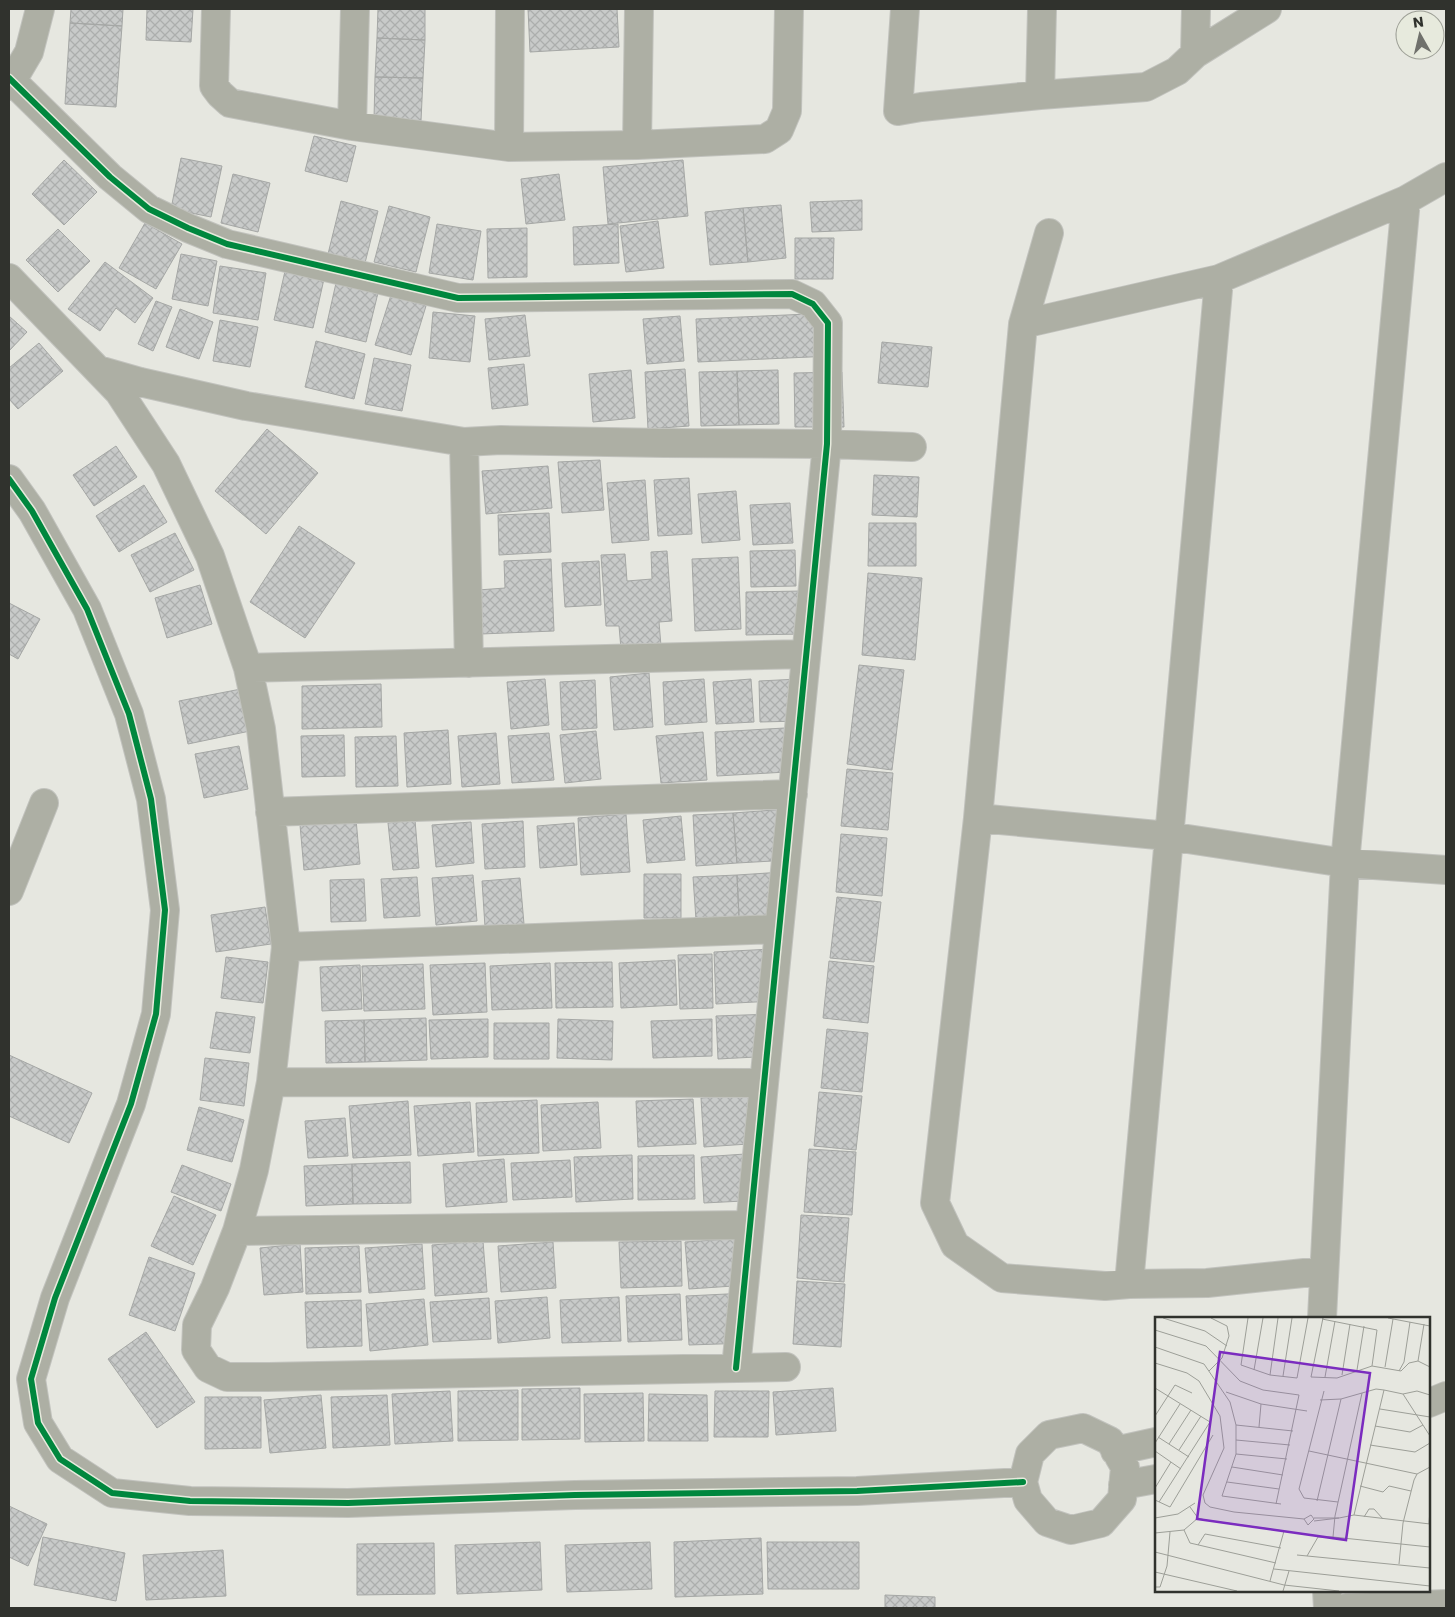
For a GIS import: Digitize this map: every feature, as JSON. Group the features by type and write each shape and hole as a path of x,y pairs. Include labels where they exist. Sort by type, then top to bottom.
{"street":[{"path":"40,9 29,52 10,82 110,177 149,209 227,244 458,298 792,294 814,304 828,323 827,444 736,1368"},
{"path":"216,9 214,86 230,103 352,126 509,147 637,146 765,139 779,130 787,111 789,9"},
{"path":"352,126 355,9"},
{"path":"509,147 510,9"},
{"path":"637,146 639,9"},
{"path":"905,9 898,111 1040,95 1146,87 1177,71 1195,54 1267,9"},
{"path":"1040,95 1042,9"},
{"path":"1195,54 1196,9"},
{"path":"1023,324 1219,279 1406,200 1446,177"},
{"path":"1322,1317 1345,863 1406,200"},
{"path":"1049,233 1023,324 978,818 935,1203 955,1245 1002,1278 1105,1286 1208,1283 1323,1271"},
{"path":"9,278 119,392 166,464 210,556 248,668 261,729 286,947 271,1082 254,1170 237,1231 215,1288 197,1325 196,1350 208,1368 227,1377 268,1377 786,1367"},
{"path":"1129,1284 1219,279"},
{"path":"98,370 140,382 246,406 464,442 501,440 664,444 912,446"},
{"path":"464,442 469,663"},
{"path":"9,479 32,511 87,609 130,714 151,799 165,910 156,1014 131,1104 55,1298 32,1379 38,1423 60,1459 112,1494 190,1502 348,1504 574,1495 857,1491 1023,1482"},
{"path":"248,668 806,654"},
{"path":"270,812 793,794"},
{"path":"9,891 44,803"},
{"path":"978,818 1168,836 1345,863 1446,870"},
{"path":"286,947 779,929"},
{"path":"271,1082 764,1083"},
{"path":"237,1231 750,1225"},
{"path":"1430,1403 1446,1396"},
{"path":"1083,1428 1110,1441 1115,1451 1125,1467 1122,1499 1101,1523 1071,1530 1047,1522 1028,1500 1023,1482 1030,1454 1049,1434 1083,1428"},
{"path":"1115,1451 1155,1442"},
{"path":"1124,1485 1155,1479"},
{"path":"1327,1592 1328,1608"},
{"path":"1346,1608 1446,1604"}],"building":[{"path":"71,9 123,9 122,26 70,23"},
{"path":"147,9 193,9 191,42 146,40"},
{"path":"378,9 425,9 425,40 377,38"},
{"path":"528,9 617,9 619,47 530,52"},
{"path":"70,23 122,26 116,107 65,104"},
{"path":"377,38 425,40 423,78 375,77"},
{"path":"375,77 423,78 421,121 374,119"},
{"path":"314,136 356,146 347,182 305,171"},
{"path":"181,158 222,166 211,217 171,209"},
{"path":"64,160 97,192 64,225 32,194"},
{"path":"683,160 688,216 608,224 603,167"},
{"path":"233,174 270,183 258,232 221,223"},
{"path":"559,174 565,220 526,224 521,179"},
{"path":"862,200 862,230 812,232 810,202"},
{"path":"341,201 378,211 365,263 328,254"},
{"path":"781,205 786,258 748,262 743,208"},
{"path":"389,206 430,217 416,272 374,262"},
{"path":"743,208 748,262 710,265 705,212"},
{"path":"658,221 664,268 626,272 620,226"},
{"path":"145,223 182,244 156,289 119,268"},
{"path":"437,224 481,231 473,280 429,273"},
{"path":"618,224 619,263 574,265 573,227"},
{"path":"527,228 527,277 488,278 487,229"},
{"path":"58,229 90,261 58,292 26,260"},
{"path":"795,238 834,238 833,279 795,279"},
{"path":"181,254 217,261 208,306 172,299"},
{"path":"105,262 153,298 135,323 116,308 100,331 68,309"},
{"path":"220,266 266,273 258,320 213,313"},
{"path":"285,271 324,279 313,328 274,320"},
{"path":"336,283 378,293 366,342 325,332"},
{"path":"391,295 426,306 411,355 375,345"},
{"path":"156,301 172,307 153,351 138,344"},
{"path":"180,309 213,322 199,359 166,347"},
{"path":"433,312 475,316 470,362 429,358"},
{"path":"831,313 832,356 698,362 696,319"},
{"path":"525,315 530,356 489,360 485,319"},
{"path":"9,316 27,332 9,351"},
{"path":"680,316 684,361 647,364 643,319"},
{"path":"220,320 258,327 250,367 213,361"},
{"path":"316,341 365,354 354,399 305,387"},
{"path":"882,342 932,347 928,387 878,383"},
{"path":"39,343 63,371 18,409 9,399 9,368"},
{"path":"374,358 411,365 402,411 365,404"},
{"path":"524,364 528,405 492,409 488,368"},
{"path":"685,369 689,426 648,429 645,372"},
{"path":"631,370 635,418 593,422 589,374"},
{"path":"778,370 779,424 739,425 737,371"},
{"path":"737,371 739,425 701,426 699,372"},
{"path":"842,372 844,427 795,427 794,373"},
{"path":"267,429 318,473 266,534 215,491"},
{"path":"116,446 137,477 94,506 73,475"},
{"path":"600,460 604,510 562,513 558,462"},
{"path":"548,466 552,508 486,514 482,471"},
{"path":"874,475 919,477 917,517 872,515"},
{"path":"689,478 692,534 658,536 654,480"},
{"path":"645,480 649,540 612,543 607,483"},
{"path":"144,485 167,522 119,552 96,516"},
{"path":"736,491 740,540 702,543 698,494"},
{"path":"790,503 793,543 753,545 750,505"},
{"path":"549,513 551,552 499,555 498,515"},
{"path":"869,523 916,523 916,566 868,566"},
{"path":"299,526 355,563 305,638 250,602"},
{"path":"175,533 194,570 150,592 131,555"},
{"path":"795,550 796,586 751,587 750,551"},
{"path":"667,551 672,621 659,622 661,646 621,649 619,626 606,626 601,555 625,554 627,581 652,579 651,552"},
{"path":"738,557 741,629 695,631 692,559"},
{"path":"551,559 554,631 481,634 478,590 505,588 504,561"},
{"path":"599,561 601,605 565,607 562,563"},
{"path":"868,573 922,578 915,660 862,655"},
{"path":"200,585 212,624 167,638 155,598"},
{"path":"803,591 804,634 746,635 746,592"},
{"path":"9,603 40,619 18,659 9,654"},
{"path":"859,665 904,670 892,770 847,764"},
{"path":"649,673 653,727 614,730 610,677"},
{"path":"545,679 549,725 511,729 507,682"},
{"path":"704,679 707,722 665,725 663,682"},
{"path":"751,679 754,722 716,724 713,682"},
{"path":"799,679 801,721 760,722 759,681"},
{"path":"595,680 597,728 562,730 560,682"},
{"path":"381,684 382,727 302,729 302,686"},
{"path":"241,689 250,731 188,744 179,701"},
{"path":"802,727 804,771 717,776 715,732"},
{"path":"448,730 451,784 407,787 404,733"},
{"path":"596,731 601,779 565,783 560,735"},
{"path":"703,732 707,780 661,783 656,736"},
{"path":"496,733 500,784 462,787 458,736"},
{"path":"549,733 554,780 512,783 508,736"},
{"path":"344,735 345,776 302,777 301,736"},
{"path":"396,736 398,786 356,787 355,737"},
{"path":"239,746 248,789 204,798 195,754"},
{"path":"847,769 893,773 888,830 841,826"},
{"path":"788,809 791,860 737,863 733,813"},
{"path":"733,813 737,863 696,866 693,815"},
{"path":"626,814 630,872 581,875 578,818"},
{"path":"681,816 685,860 647,863 643,820"},
{"path":"356,819 360,864 304,870 300,825"},
{"path":"415,820 419,868 393,870 388,823"},
{"path":"523,821 525,867 485,869 482,824"},
{"path":"471,822 474,863 436,867 432,825"},
{"path":"574,823 577,865 540,868 537,826"},
{"path":"841,834 887,838 882,896 836,892"},
{"path":"783,872 785,914 739,917 737,875"},
{"path":"644,874 681,874 681,918 644,918"},
{"path":"473,875 477,921 436,925 432,878"},
{"path":"737,875 739,917 696,920 693,877"},
{"path":"417,877 420,916 384,918 381,879"},
{"path":"520,878 524,924 485,927 482,881"},
{"path":"364,879 366,921 331,922 330,880"},
{"path":"837,897 881,902 874,962 830,958"},
{"path":"265,907 271,944 216,952 211,915"},
{"path":"772,949 775,1001 716,1004 714,952"},
{"path":"712,954 713,1008 680,1009 678,955"},
{"path":"226,957 268,962 263,1003 221,998"},
{"path":"675,960 677,1005 621,1008 619,963"},
{"path":"829,961 874,966 868,1023 823,1018"},
{"path":"612,962 613,1007 556,1008 555,963"},
{"path":"485,963 487,1012 433,1015 430,965"},
{"path":"550,963 552,1008 492,1010 490,966"},
{"path":"423,964 425,1009 364,1011 362,966"},
{"path":"360,965 362,1009 322,1011 320,967"},
{"path":"216,1012 255,1017 250,1053 210,1048"},
{"path":"773,1014 775,1056 718,1059 716,1016"},
{"path":"426,1018 427,1060 365,1062 364,1020"},
{"path":"488,1019 488,1057 431,1059 429,1020"},
{"path":"558,1019 613,1021 612,1060 557,1058"},
{"path":"712,1019 712,1056 653,1058 651,1021"},
{"path":"364,1020 365,1062 326,1063 325,1021"},
{"path":"494,1023 549,1023 549,1059 494,1059"},
{"path":"827,1029 868,1033 862,1092 821,1088"},
{"path":"9,1055 92,1093 69,1143 9,1116"},
{"path":"205,1058 249,1063 244,1106 200,1100"},
{"path":"819,1092 862,1096 856,1150 814,1146"},
{"path":"760,1094 763,1143 704,1147 701,1098"},
{"path":"693,1099 696,1144 638,1147 636,1101"},
{"path":"537,1100 539,1153 478,1156 476,1103"},
{"path":"408,1101 411,1155 353,1158 349,1106"},
{"path":"470,1102 474,1152 418,1156 414,1106"},
{"path":"598,1102 601,1148 543,1151 541,1105"},
{"path":"199,1107 244,1120 232,1162 187,1150"},
{"path":"345,1118 348,1156 308,1158 305,1121"},
{"path":"809,1149 856,1152 852,1215 804,1212"},
{"path":"760,1153 763,1200 704,1203 701,1157"},
{"path":"632,1155 633,1199 576,1202 574,1157"},
{"path":"694,1155 695,1199 638,1200 638,1156"},
{"path":"504,1159 507,1202 446,1207 443,1164"},
{"path":"570,1160 572,1197 513,1200 511,1163"},
{"path":"410,1162 411,1203 353,1204 352,1164"},
{"path":"352,1164 353,1204 306,1206 304,1166"},
{"path":"182,1165 231,1184 221,1211 171,1192"},
{"path":"174,1196 216,1215 193,1265 151,1246"},
{"path":"801,1215 849,1218 844,1282 797,1278"},
{"path":"744,1238 748,1285 689,1289 685,1242"},
{"path":"483,1241 487,1292 435,1296 432,1245"},
{"path":"681,1241 682,1286 621,1288 619,1242"},
{"path":"553,1242 556,1288 501,1292 498,1246"},
{"path":"300,1244 303,1292 264,1295 260,1248"},
{"path":"422,1244 425,1289 369,1293 365,1248"},
{"path":"359,1246 361,1292 306,1294 305,1248"},
{"path":"149,1257 195,1273 175,1331 129,1315"},
{"path":"797,1281 845,1284 841,1347 793,1344"},
{"path":"747,1293 749,1343 689,1345 686,1296"},
{"path":"680,1294 682,1340 628,1342 626,1296"},
{"path":"547,1297 550,1338 498,1343 495,1301"},
{"path":"619,1297 621,1341 562,1343 560,1300"},
{"path":"489,1298 491,1339 433,1342 430,1302"},
{"path":"424,1299 428,1345 370,1351 366,1304"},
{"path":"361,1300 362,1346 307,1348 305,1302"},
{"path":"146,1332 195,1402 157,1428 108,1359"},
{"path":"580,1388 580,1439 522,1440 522,1389"},
{"path":"833,1388 836,1431 776,1435 773,1392"},
{"path":"518,1390 518,1440 458,1441 458,1391"},
{"path":"450,1391 453,1441 395,1444 392,1394"},
{"path":"715,1391 769,1391 768,1437 714,1437"},
{"path":"643,1393 644,1441 585,1442 584,1394"},
{"path":"649,1394 707,1395 708,1441 648,1441"},
{"path":"321,1395 326,1448 270,1453 264,1400"},
{"path":"387,1395 390,1445 333,1448 331,1397"},
{"path":"205,1397 261,1397 261,1448 205,1449"},
{"path":"9,1506 47,1524 28,1566 9,1557"},
{"path":"43,1537 125,1553 116,1601 34,1585"},
{"path":"761,1538 763,1594 675,1597 674,1542"},
{"path":"540,1542 542,1590 457,1594 455,1545"},
{"path":"650,1542 652,1589 567,1592 565,1545"},
{"path":"767,1542 859,1542 859,1589 768,1589"},
{"path":"434,1543 435,1594 357,1595 357,1544"},
{"path":"223,1550 226,1596 146,1600 143,1555"},
{"path":"885,1595 935,1597 935,1608 885,1608"}],"cycle path":[{"path":"9,78 110,177 149,209 227,244 458,298 792,294 813,304 828,323 827,444 736,1368"},
{"path":"9,479 32,511 87,609 129,714 151,799 165,910 156,1014 131,1104 55,1298 31,1379 38,1423 60,1459 112,1493 190,1501 348,1503 575,1495 857,1491 1023,1482"}]}
